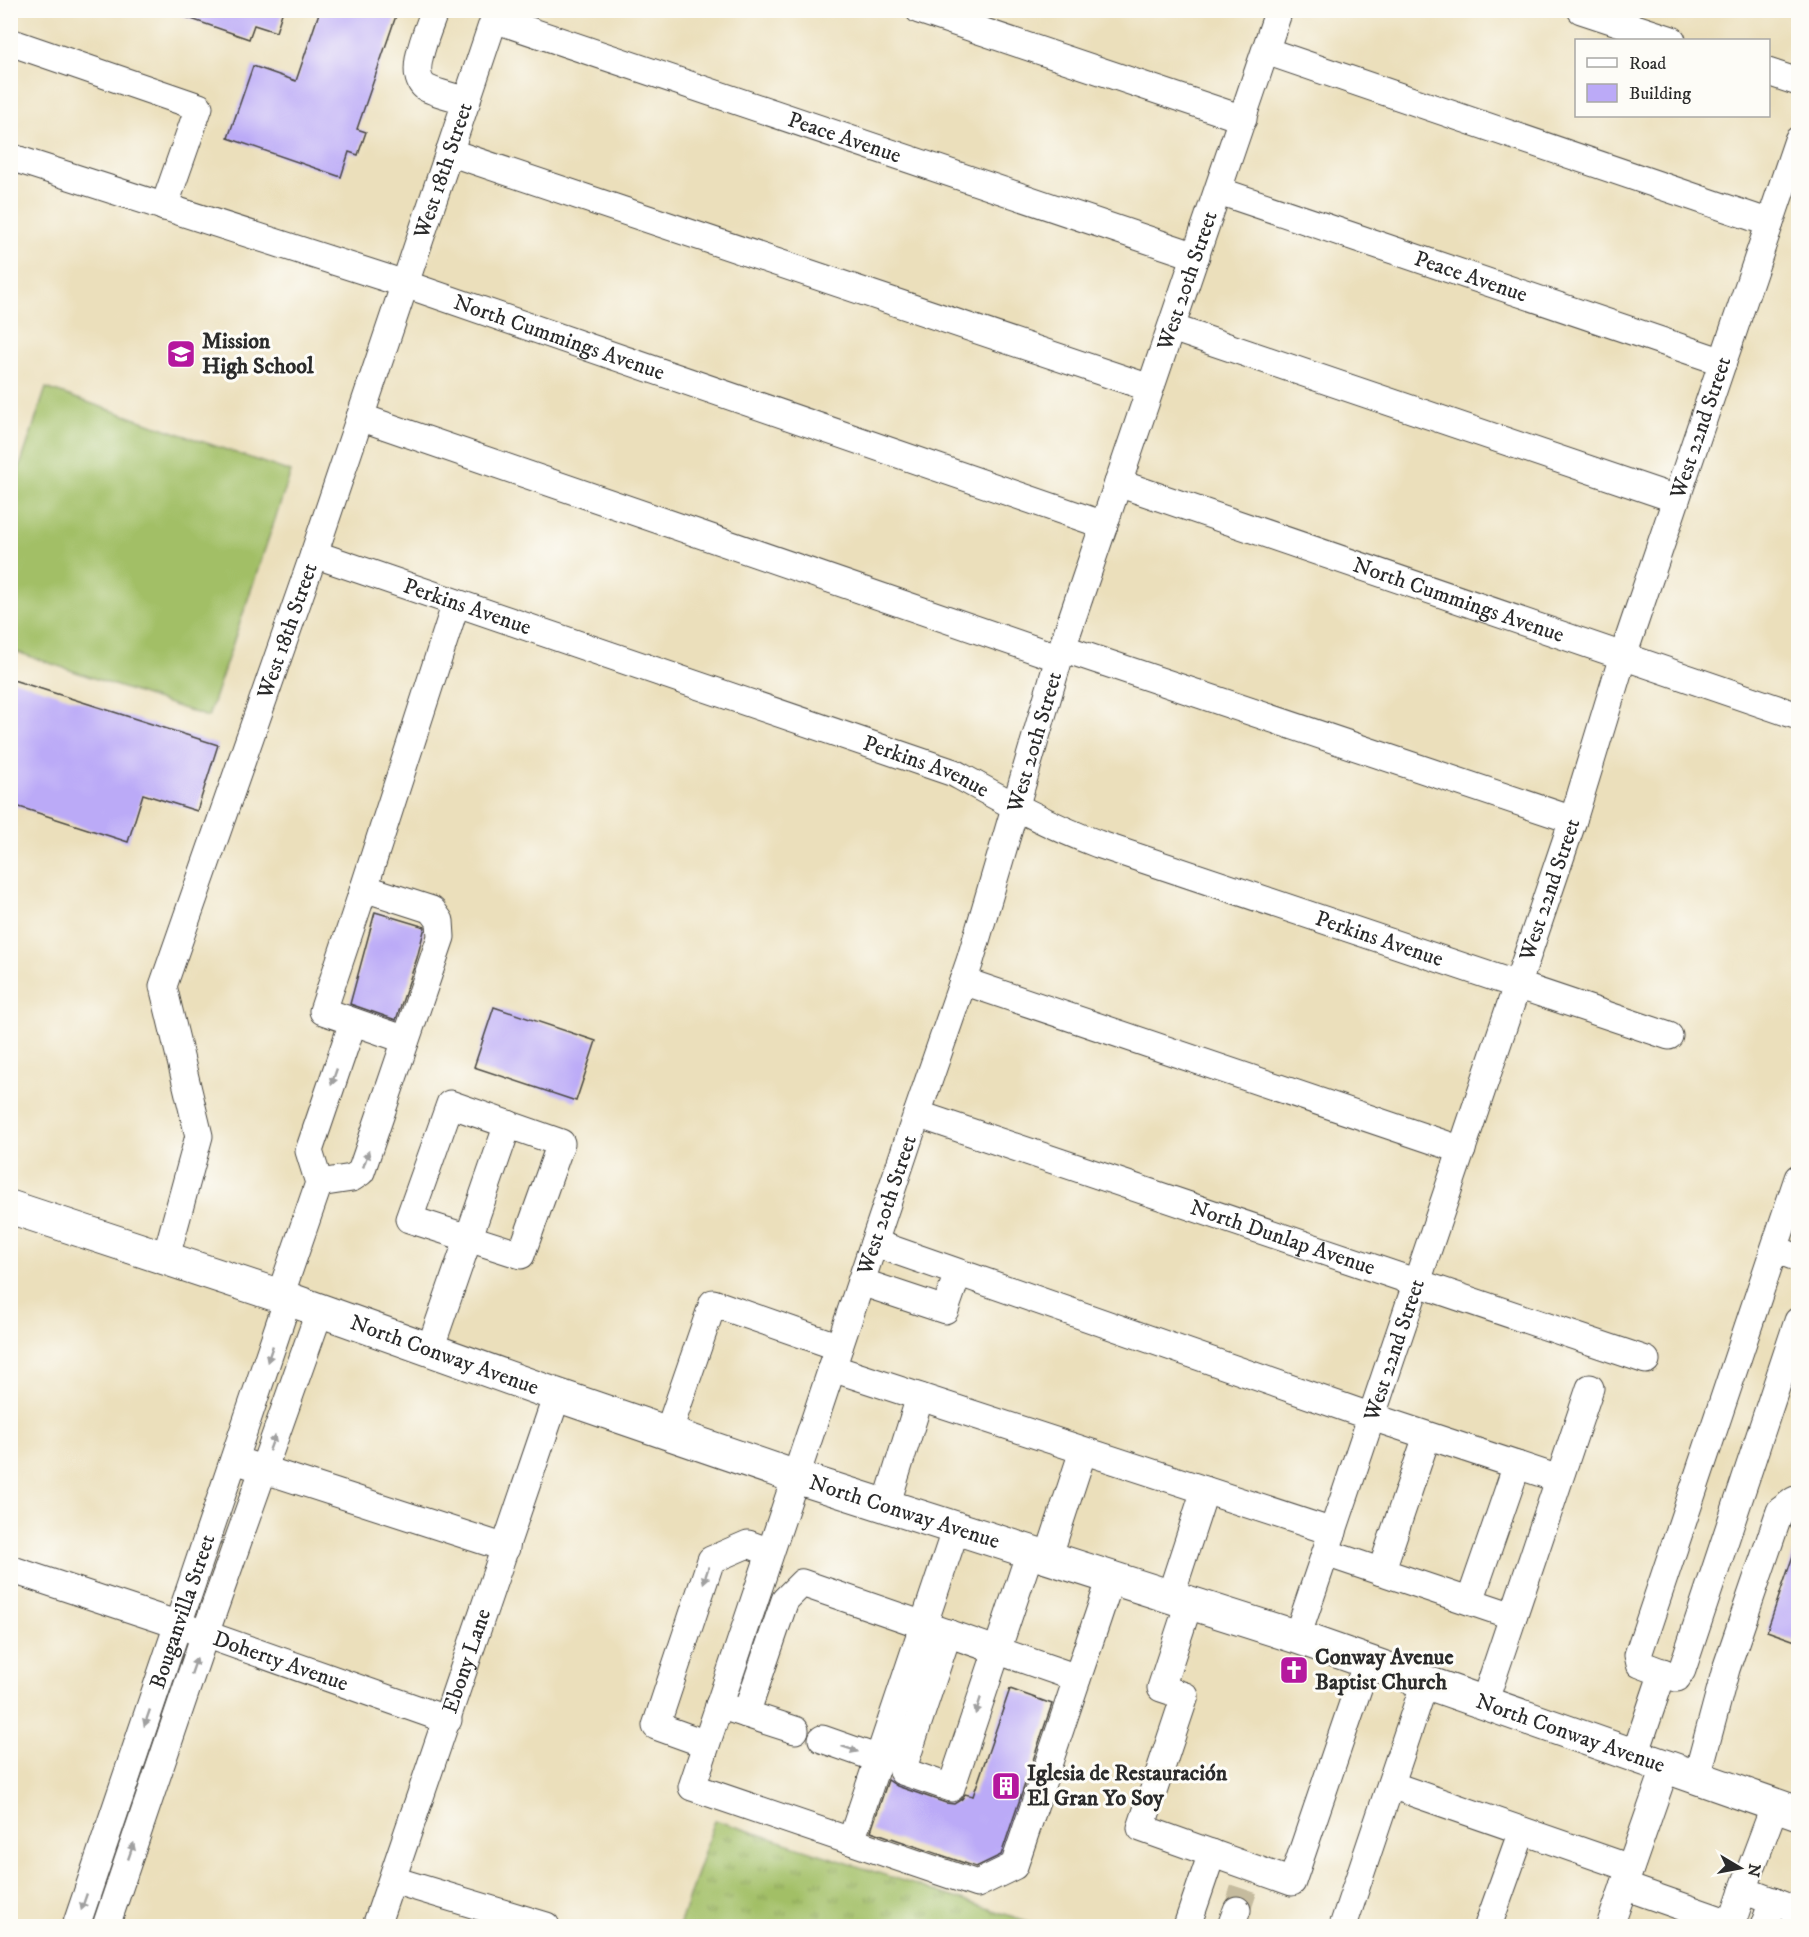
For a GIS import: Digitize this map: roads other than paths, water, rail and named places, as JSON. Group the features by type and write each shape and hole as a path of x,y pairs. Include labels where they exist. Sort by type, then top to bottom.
{"main road":[{"name":"North Conway Avenue","path":"10,1207 284,1297 557,1395 796,1477 1297,1637 1787,1809"}],"street":[{"path":"435,10 418,60 417,75 425,87 466,101"},
{"path":"919,10 1243,119"},
{"name":"West 20th Street","path":"851,1841 692,1787 988,906 1061,653 1279,10"},
{"path":"1581,10 1669,39"},
{"name":"West 18th Street","path":"166,1257 199,1136 163,986 314,554 495,15"},
{"name":"Peace Avenue","path":"495,15 1196,256"},
{"path":"10,42 199,107 164,207"},
{"path":"1266,51 1770,223"},
{"path":"1770,73 1798,82"},
{"name":"West 22nd Street","path":"1297,1637 1518,986 1573,820 1623,656 1798,140"},
{"path":"449,152 1150,388"},
{"name":"North Cummings Avenue","path":"10,157 405,284 1104,525"},
{"name":"Peace Avenue","path":"1219,191 1723,362"},
{"path":"1172,328 1676,499"},
{"path":"360,417 1061,653 1573,820"},
{"name":"North Cummings Avenue","path":"1118,483 1798,716"},
{"name":"Perkins Avenue","path":"314,554 922,761 954,773 1015,807 1098,844 1669,1036"},
{"path":"406,1040 322,1011 456,603"},
{"path":"353,1022 309,1151 319,1183 352,1178 361,1172 441,937 440,921 432,910 364,888"},
{"path":"963,981 1462,1150"},
{"path":"450,1104 508,1124 561,1143 521,1255 409,1219 450,1104"},
{"name":"North Dunlap Avenue","path":"917,1114 1646,1360"},
{"path":"430,1349 508,1124"},
{"path":"1798,1178 1787,1253 1638,1654 1640,1664 1677,1677 1682,1670 1798,1321"},
{"name":"Bouganvilla Street","path":"76,1926 234,1459 319,1183"},
{"path":"874,1244 1427,1436 1559,1479"},
{"path":"861,1282 945,1310 958,1273"},
{"path":"668,1433 713,1303 920,1397 1205,1490 1329,1543 1381,1572 1513,1616"},
{"name":"Bouganvilla Street","path":"106,1926 205,1634 320,1310"},
{"path":"1484,1703 1590,1388"},
{"name":"Ebony Lane","path":"376,1926 557,1395"},
{"path":"886,1506 920,1397"},
{"path":"1381,1572 1427,1436"},
{"path":"956,1528 936,1629 902,1771 951,1788 997,1651 1083,1451"},
{"path":"234,1459 506,1548"},
{"path":"1470,1601 1517,1466"},
{"path":"1205,1490 1161,1688 1185,1696 1141,1828 1212,1853 1241,1898 1292,1882 1367,1662"},
{"path":"1697,1777 1726,1669 1780,1511 1795,1500 1798,1501"},
{"path":"706,1744 656,1726 711,1560 748,1544 770,1552"},
{"name":"Doherty Avenue","path":"10,1569 179,1625 448,1720"},
{"path":"936,1629 879,1759 851,1841 977,1884 1014,1866 1111,1578"},
{"path":"747,1714 785,1600 802,1583 1077,1678"},
{"path":"747,1623 774,1632"},
{"path":"1635,1755 1663,1672"},
{"path":"1343,1926 1425,1682"},
{"path":"719,1705 795,1730"},
{"path":"822,1739 879,1759"},
{"path":"1610,1926 1666,1766"},
{"path":"124,1784 150,1795"},
{"path":"1390,1785 1522,1831 1731,1925 1743,1890 1787,1809"},
{"path":"1488,1926 1522,1831"},
{"path":"1187,1926 1212,1853"},
{"path":"393,1880 546,1926"},
{"path":"1743,1890 1790,1907"},
{"path":"1764,1926 1790,1907"},
{"path":"1790,1907 1792,1926"}],"tunnel":[{"path":"1237,1910 1244,1889"}],"place":[{"name":"Mission High School","path":"181,354"},
{"name":"Conway Avenue Baptist Church","path":"1294,1670"},
{"name":"Iglesia de Restauración El Gran Yo Soy","path":"1006,1786"}]}
